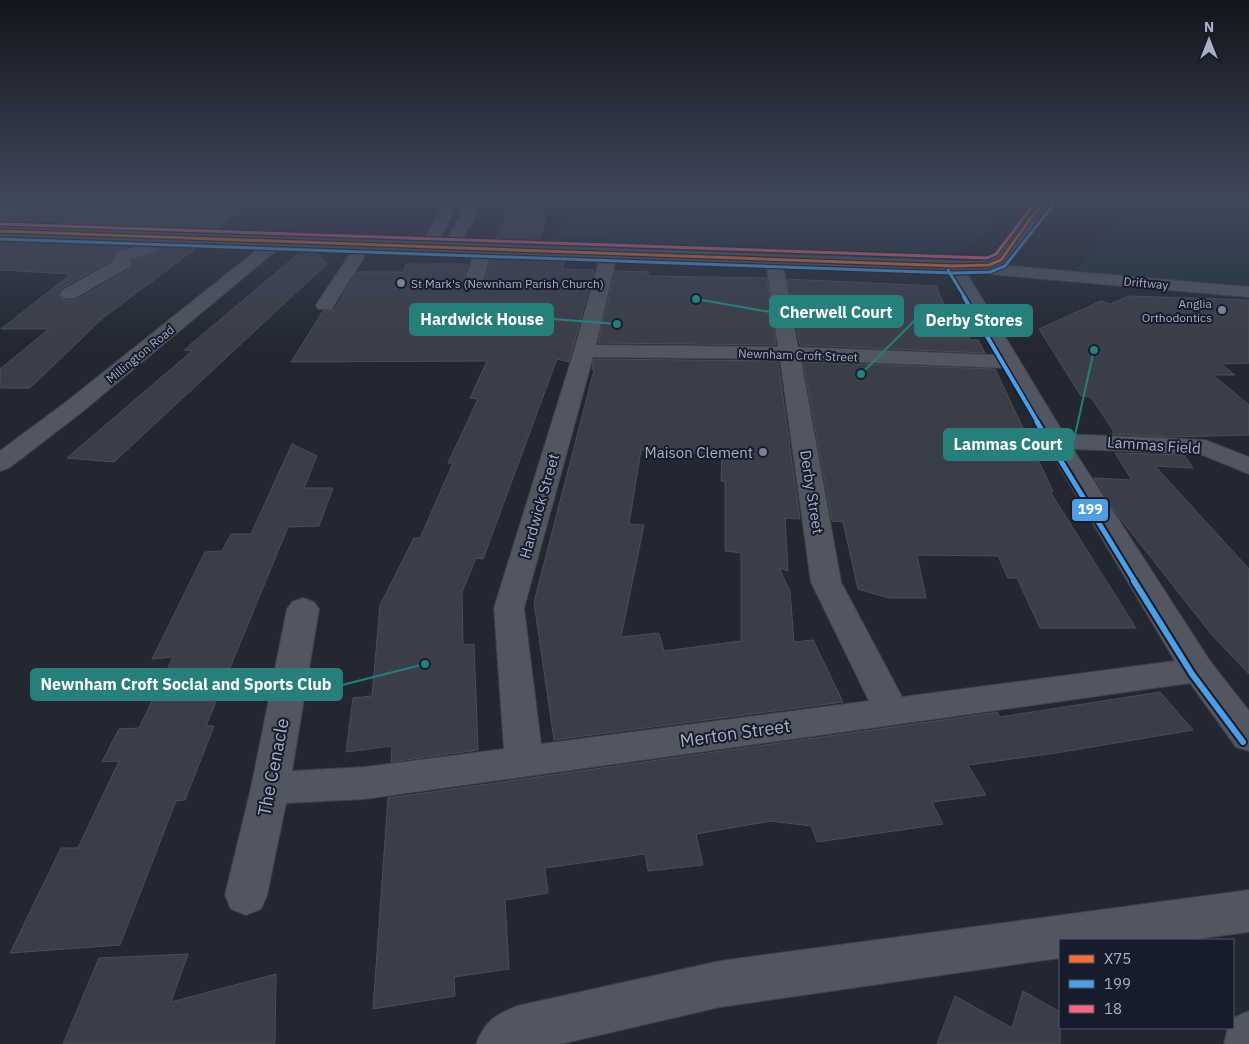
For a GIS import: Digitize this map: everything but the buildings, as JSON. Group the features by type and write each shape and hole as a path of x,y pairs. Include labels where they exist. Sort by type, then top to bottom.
{"main road":[{"path":"420,248 954,266 989,265 1002,260 1010,248"}],"street":[{"path":"69,294 123,263 121,259 123,256 147,248"},
{"name":"Millington Road","path":"0,463 74,406 270,248"},
{"path":"325,305 362,248"},
{"path":"475,278 483,250"},
{"name":"Hardwick Street","path":"524,762 510,608 584,351 609,254"},
{"name":"Derby Street","path":"774,260 826,582 892,711"},
{"name":"Driftway","path":"954,266 1249,292"},
{"path":"954,266 1012,362 1056,441 1198,670 1236,702 1249,737"},
{"name":"Newnham Croft Street","path":"584,351 789,353 1012,362"},
{"name":"Lammas Field","path":"1056,441 1168,444 1205,447 1249,466"},
{"name":"The Cenacle","path":"246,894 270,788 303,609"},
{"name":"Merton Street","path":"270,788 366,783 1198,670"},
{"path":"500,1044 517,1030 720,984 1249,911"},
{"path":"1248,1044 1249,1035"}],"shaded area":[{"path":"685,248 971,248 950,255 929,256"},
{"path":"1094,248 1249,248 1249,289 1073,272"}],"transit line":[{"name":"199","path":"245,248 954,273 990,272 1005,266 1018,248"},
{"name":"X75","path":"456,248 954,266 989,265 1001,260 1010,248"},
{"name":"18","path":"666,248 954,258 987,258 996,254 1001,248"},
{"name":"199","path":"948,270 1006,366 1050,445 1192,674 1243,742"}],"place":[{"name":"St Mark's (Newnham Parish Church)","path":"401,283"},
{"name":"Cherwell Court","path":"696,299"},
{"name":"Anglia Orthodontics","path":"1222,310"},
{"name":"Hardwick House","path":"617,324"},
{"name":"Lammas Court","path":"1094,350"},
{"name":"Derby Stores","path":"861,374"},
{"name":"Maison Clement","path":"763,452"},
{"name":"Newnham Croft Social and Sports Club","path":"425,664"}]}
